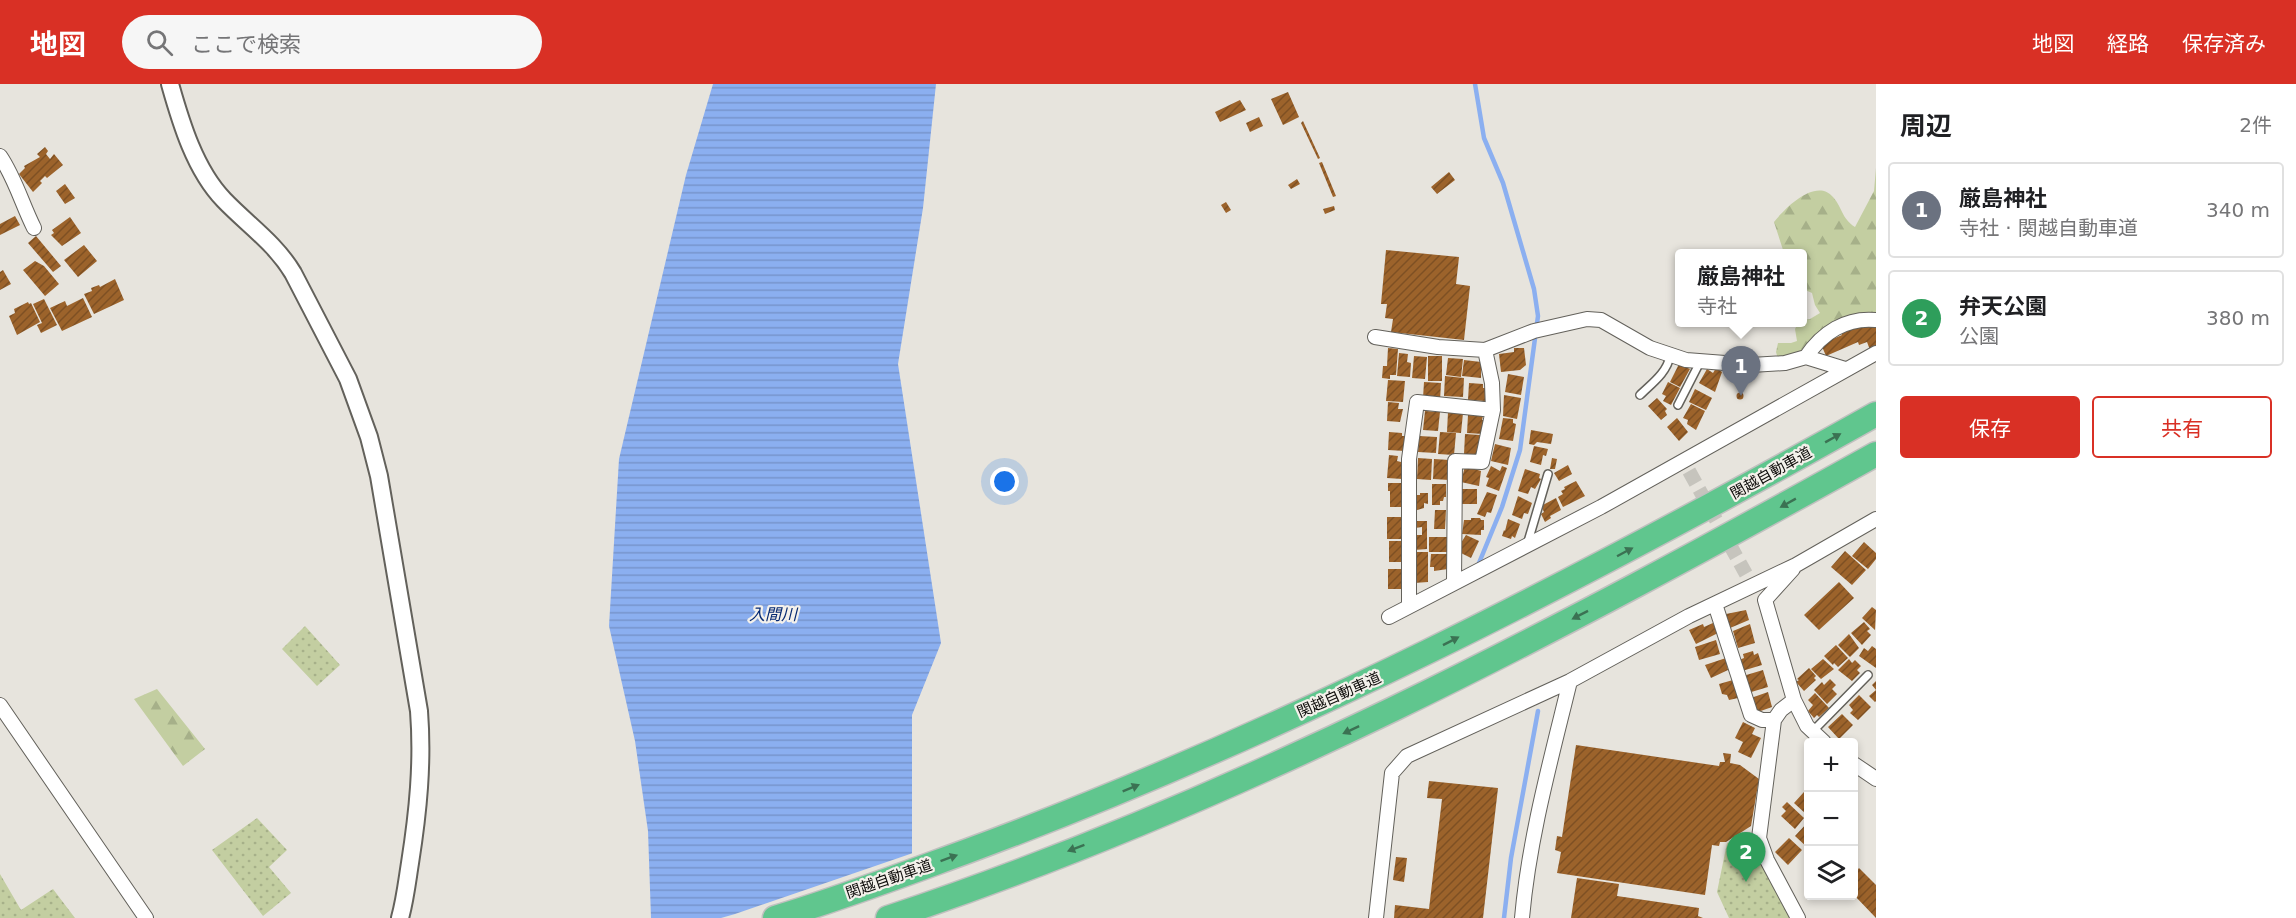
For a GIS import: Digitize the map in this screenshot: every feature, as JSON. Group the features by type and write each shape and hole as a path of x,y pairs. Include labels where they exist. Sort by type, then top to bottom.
{"highway":[{"name":"関越自動車道","path":"775,918 1030,828 1157,777 1399,667 1621,554 1876,414"},
{"path":"888,918 1167,812 1404,705 1639,585 1876,454"}],"street":[{"path":"170,84 185,132 211,183 223,199 283,256 293,273 348,379 369,437 379,476 402,604 421,734 422,758 416,824 400,918"},
{"path":"0,156 13,179 34,228"},
{"path":"1375,337 1438,347 1485,350 1538,330 1587,319 1601,320 1650,348 1670,356 1700,362 1751,365 1785,363 1806,357 1845,369"},
{"path":"1806,357 1827,333 1841,325 1859,320 1876,320"},
{"path":"1454,583 1455,460 1482,462 1493,411 1492,383 1485,350"},
{"path":"1389,617 1601,507 1686,466 1845,369 1876,353"},
{"path":"1409,605 1410,459 1417,402 1493,411"},
{"path":"1376,918 1392,773 1407,756 1570,681 1715,604 1749,580 1796,565 1876,519"},
{"path":"1796,565 1765,600 1794,700 1812,732 1819,738"},
{"path":"1715,604 1751,715 1762,720 1774,720"},
{"path":"1522,918 1524,888 1533,838 1570,681"},
{"path":"1794,700 1781,710 1774,720 1758,838 1798,918"},
{"path":"0,705 146,918"},
{"path":"1858,767 1876,779"}],"lane":[{"path":"1640,395 1668,364 1670,356"},
{"path":"1678,405 1700,362"},
{"path":"1527,545 1548,474"},
{"path":"1812,732 1868,675"}],"green space":[{"path":"1876,168 1876,315 1856,317 1804,354 1778,359 1776,352 1778,343 1797,341 1796,327 1807,327 1807,319 1820,313 1812,293 1807,291 1807,249 1783,249 1774,222 1785,209 1801,197 1818,190 1833,197 1847,220 1855,227 1874,191"},
{"path":"305,626 340,665 317,686 282,649"},
{"path":"157,689 205,749 183,766 134,699"},
{"path":"257,818 287,850 269,867 291,893 263,916 212,850"},
{"path":"1753,833 1767,872 1793,918 1729,918 1717,892 1727,843"},
{"path":"0,874 21,910 53,889 75,918 0,918"}],"water":[{"name":"入間川","path":"713,84 936,84 923,208 898,364 941,643 912,715 912,918 651,918 648,831 635,741 609,626 619,459 686,175"}],"pier":[{"path":"913,853 915,918 721,918 735,914"}],"building":[{"path":"1288,92 1299,117 1283,125 1271,99"},
{"path":"1240,100 1246,110 1220,122 1215,112"},
{"path":"1259,117 1263,126 1250,132 1246,123"},
{"path":"1303,121 1320,158 1318,159 1301,123"},
{"path":"45,147 50,159 54,154 63,165 47,178 45,176 33,192 19,174 25,168 24,166 40,157 37,154"},
{"path":"1322,162 1336,196 1333,197 1319,163"},
{"path":"1449,172 1455,180 1437,194 1431,187"},
{"path":"1297,179 1300,184 1291,189 1288,185"},
{"path":"65,184 75,198 65,204 56,191"},
{"path":"1226,202 1231,210 1226,213 1221,205"},
{"path":"1334,206 1335,210 1325,214 1323,209"},
{"path":"15,216 20,225 0,235 0,224"},
{"path":"70,217 81,233 62,246 51,235 54,233 52,230"},
{"path":"36,236 61,266 53,272 28,243"},
{"path":"84,245 97,261 78,277 64,260"},
{"path":"1386,250 1459,257 1456,284 1470,286 1464,340 1391,332 1393,319 1385,318 1387,304 1381,304"},
{"path":"35,261 44,266 59,284 45,296 23,270"},
{"path":"3,270 11,284 0,290 0,272"},
{"path":"115,279 124,300 94,314 84,294 92,291 91,288 99,285 100,287"},
{"path":"83,298 92,317 62,331 50,308 65,301 67,306"},
{"path":"44,299 57,325 41,333 37,325 42,323 33,304"},
{"path":"28,302 31,303 40,322 17,335 9,316 15,313 14,309"},
{"path":"1876,325 1876,347 1870,350 1867,342 1859,345 1858,342 1826,356 1821,344 1842,335 1839,330"},
{"path":"1388,348 1398,349 1396,375 1390,375 1390,379 1382,378 1383,366 1387,366"},
{"path":"1514,348 1524,348 1526,365 1520,370 1501,372 1499,354 1514,352"},
{"path":"1399,353 1408,354 1407,362 1411,363 1410,377 1397,376"},
{"path":"1414,356 1427,357 1425,379 1412,378"},
{"path":"1428,356 1442,356 1442,381 1428,381"},
{"path":"1448,358 1463,359 1461,377 1446,375"},
{"path":"1464,360 1481,362 1481,378 1462,376"},
{"path":"1679,364 1690,369 1680,387 1670,382"},
{"path":"1716,368 1722,372 1715,392 1699,383 1707,369 1713,373"},
{"path":"1508,374 1524,377 1521,395 1505,392"},
{"path":"1445,376 1464,378 1463,397 1444,396"},
{"path":"1388,380 1405,381 1403,402 1386,401"},
{"path":"1424,382 1441,383 1440,401 1423,398"},
{"path":"1668,382 1680,388 1671,405 1663,401 1666,396 1662,394"},
{"path":"1469,383 1483,384 1483,388 1486,388 1485,401 1468,400"},
{"path":"1695,389 1712,398 1706,410 1689,402"},
{"path":"1740,392 1744,396 1740,400 1736,396"},
{"path":"1504,395 1521,398 1517,419 1503,416"},
{"path":"1657,398 1667,409 1665,411 1667,415 1661,420 1648,406"},
{"path":"1388,402 1399,403 1398,409 1403,409 1400,422 1387,421"},
{"path":"1691,404 1705,411 1696,430 1687,424 1688,420 1683,418"},
{"path":"1425,411 1440,412 1438,431 1423,430"},
{"path":"1448,412 1463,413 1461,433 1447,432"},
{"path":"1468,415 1483,416 1482,420 1485,420 1483,434 1467,433"},
{"path":"1503,418 1513,419 1513,423 1516,424 1513,441 1499,439"},
{"path":"1677,418 1688,432 1679,441 1667,427"},
{"path":"1531,430 1553,434 1551,444 1537,442 1534,445 1529,444"},
{"path":"1389,432 1402,433 1402,436 1406,436 1405,451 1388,450"},
{"path":"1440,432 1456,433 1454,455 1438,454"},
{"path":"1465,434 1480,435 1479,455 1464,454"},
{"path":"1419,436 1437,437 1436,453 1418,452"},
{"path":"1495,444 1511,448 1508,465 1491,461"},
{"path":"1534,446 1548,449 1546,456 1543,455 1541,465 1530,462"},
{"path":"1389,455 1398,456 1397,461 1403,466 1402,479 1387,478"},
{"path":"1418,458 1432,459 1431,480 1417,479"},
{"path":"1552,458 1557,459 1555,469 1550,469"},
{"path":"1434,459 1450,460 1449,480 1433,479"},
{"path":"1568,465 1572,474 1559,481 1554,473"},
{"path":"1465,466 1481,471 1479,486 1461,482"},
{"path":"1491,466 1500,471 1502,466 1507,468 1499,491 1486,486 1489,478 1486,477"},
{"path":"1525,469 1540,474 1541,479 1535,489 1531,487 1528,494 1518,491"},
{"path":"1576,481 1585,496 1563,507 1558,497 1563,494 1561,491"},
{"path":"1388,483 1403,483 1403,507 1390,507"},
{"path":"1432,484 1446,484 1446,497 1440,501 1440,505 1432,505"},
{"path":"1460,489 1477,489 1477,504 1460,504"},
{"path":"1487,492 1497,495 1491,513 1487,512 1485,517 1477,514"},
{"path":"1420,493 1428,493 1428,504 1424,503 1424,508 1414,511 1414,495 1420,495"},
{"path":"1518,496 1532,503 1528,514 1524,513 1522,519 1512,515"},
{"path":"1556,498 1561,510 1545,522 1541,514 1544,512 1541,506"},
{"path":"1435,510 1446,510 1445,529 1434,529"},
{"path":"1387,517 1403,517 1403,539 1387,539"},
{"path":"1471,518 1484,520 1484,530 1481,530 1481,535 1462,534 1464,520 1471,520"},
{"path":"1508,519 1520,524 1515,538 1502,536"},
{"path":"1415,521 1427,521 1427,549 1414,550 1414,535 1422,535 1422,527 1415,528"},
{"path":"1466,535 1479,541 1471,558 1459,552 1461,547 1459,546"},
{"path":"1429,537 1448,537 1448,552 1429,552"},
{"path":"1389,541 1402,541 1402,562 1389,562"},
{"path":"1864,542 1876,553 1876,559 1868,569 1852,556"},
{"path":"1845,551 1866,570 1852,585 1831,567"},
{"path":"1416,552 1428,552 1428,582 1414,583 1413,561 1416,561"},
{"path":"1431,554 1448,554 1448,569 1434,571 1434,567 1430,567"},
{"path":"1388,569 1403,569 1403,589 1388,589"},
{"path":"1839,582 1854,598 1819,630 1804,615"},
{"path":"1872,607 1876,610 1875,630 1862,618"},
{"path":"1746,610 1749,620 1730,628 1726,614"},
{"path":"1864,622 1870,629 1867,631 1871,635 1862,645 1851,633"},
{"path":"1713,623 1718,633 1696,644 1689,630 1703,624 1704,627"},
{"path":"1750,624 1755,643 1738,648 1733,631"},
{"path":"1849,634 1859,648 1850,657 1838,645"},
{"path":"1716,640 1720,654 1699,660 1695,647"},
{"path":"1836,645 1848,658 1838,667 1824,656"},
{"path":"1872,646 1876,649 1876,668 1859,656 1864,648 1868,651"},
{"path":"1753,651 1754,655 1758,653 1762,665 1742,671 1739,660 1744,658 1743,654"},
{"path":"1726,658 1728,670 1711,678 1705,665"},
{"path":"1823,659 1834,669 1821,679 1811,669"},
{"path":"1849,659 1852,663 1855,660 1861,666 1857,670 1860,673 1852,681 1838,670"},
{"path":"1809,668 1816,676 1814,678 1816,680 1804,691 1796,682"},
{"path":"1763,670 1768,687 1748,693 1743,676"},
{"path":"1830,679 1836,685 1832,689 1837,694 1827,704 1814,690 1822,682 1824,685"},
{"path":"1733,680 1738,698 1729,700 1727,695 1722,694 1719,684"},
{"path":"1876,690 1876,701 1875,702 1869,696"},
{"path":"1768,692 1772,707 1755,713 1751,698"},
{"path":"1815,693 1829,708 1819,717 1817,715 1814,718 1808,711 1813,705 1808,700"},
{"path":"1859,695 1871,707 1858,720 1850,713 1853,710 1849,705"},
{"path":"1842,714 1853,725 1840,738 1828,727"},
{"path":"1743,722 1755,728 1752,734 1761,738 1751,758 1738,752 1743,742 1735,738"},
{"path":"1576,745 1719,766 1720,762 1725,762 1723,753 1731,754 1730,763 1740,765 1759,779 1751,826 1726,842 1720,842 1719,846 1712,845 1705,895 1557,873 1561,852 1555,850 1557,836 1562,837"},
{"path":"1429,781 1498,788 1483,918 1394,918 1395,905 1429,909 1442,799 1427,798"},
{"path":"1804,792 1804,812 1794,803"},
{"path":"1787,802 1804,818 1795,829 1781,816 1786,811 1782,807"},
{"path":"1804,826 1804,844 1795,836"},
{"path":"1789,838 1802,850 1788,865 1775,852"},
{"path":"1396,857 1407,858 1404,882 1393,880"},
{"path":"1858,869 1876,885 1876,918 1858,899"},
{"path":"1577,878 1619,884 1617,896 1699,908 1698,916 1703,918 1571,918"}],"waterway":[{"path":"1475,84 1484,138 1503,183 1534,289 1538,316 1520,450 1502,507 1479,563"},
{"path":"1504,918 1511,858 1538,711"}],"tunnel":[{"path":"1689,471 1746,574"}],"place":[{"name":"厳島神社","path":"1741,396"},
{"name":"弁天公園","path":"1746,882"}]}
